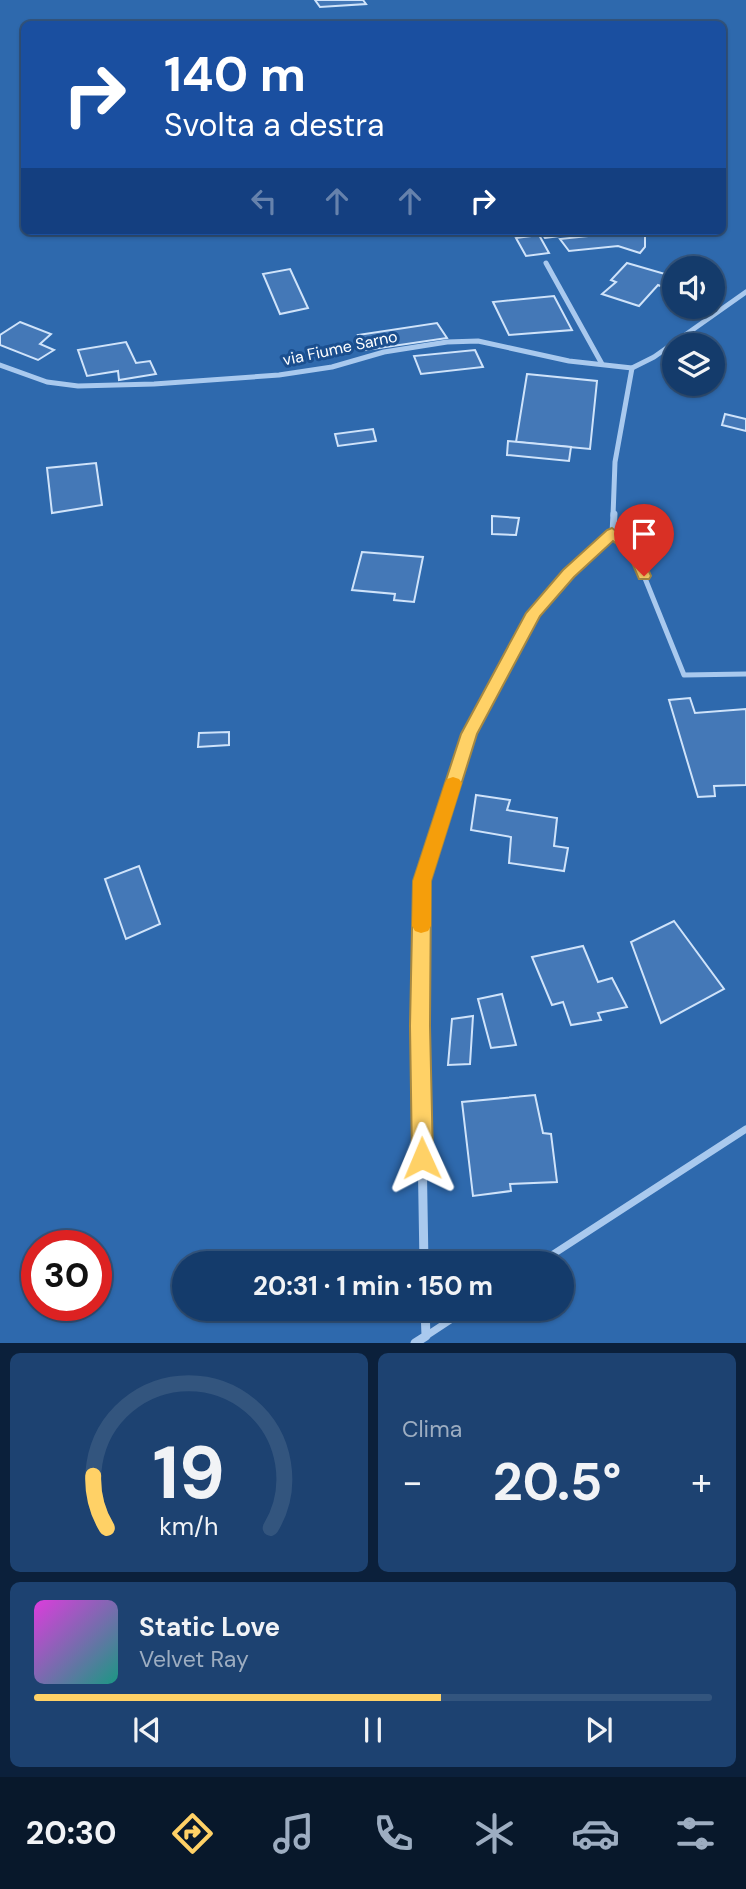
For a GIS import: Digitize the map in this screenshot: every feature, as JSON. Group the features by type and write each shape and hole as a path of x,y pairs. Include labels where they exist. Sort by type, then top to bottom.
{"street":[{"path":"546,263 601,364"},
{"path":"424,1251 420,1026 422,881 469,734 534,613 568,574 612,533 615,462 632,368 654,357 746,292"},
{"name":"via Fiume Sarno","path":"0,365 47,382 68,385 154,384 210,378 279,376 332,367 384,352 447,342 478,341 569,361 632,368"},
{"path":"415,1343 426,1336 425,1321"}],"lane":[{"path":"612,533 634,551 684,675 746,674"},
{"path":"558,1251 746,1129"},
{"path":"426,1336 449,1321"}],"shaded area":[{"path":"0,0 746,0 746,1343 0,1343"}],"building":[{"path":"315,0 363,0 366,4 320,7"},
{"path":"539,235 549,253 526,256 516,238"},
{"path":"543,235 568,235 545,238"},
{"path":"598,235 645,235 645,247 640,253 618,246 569,251 560,239"},
{"path":"627,263 662,273 662,287 658,285 639,306 602,294 616,282 611,280"},
{"path":"290,269 308,308 280,314 263,274"},
{"path":"554,296 572,330 509,335 493,302"},
{"path":"20,322 51,334 40,344 54,350 38,360 0,345 0,335"},
{"path":"437,323 447,338 366,350 358,335"},
{"path":"126,342 136,363 150,361 156,374 119,380 118,371 87,376 78,350"},
{"path":"475,350 483,367 421,374 414,356"},
{"path":"527,374 597,381 590,449 516,442"},
{"path":"725,414 746,419 746,431 722,425"},
{"path":"373,429 376,441 338,446 335,434"},
{"path":"508,441 571,447 569,461 507,455"},
{"path":"96,463 102,505 52,513 47,468"},
{"path":"492,516 519,518 516,535 492,534"},
{"path":"362,552 423,557 414,602 394,600 395,594 352,590"},
{"path":"690,698 695,713 746,709 746,785 714,786 715,796 698,797 669,700"},
{"path":"229,732 229,745 198,747 199,733"},
{"path":"476,795 510,800 507,810 557,818 554,846 568,848 564,871 509,863 511,837 471,830"},
{"path":"139,866 160,924 126,939 105,879"},
{"path":"674,921 724,989 661,1023 631,942"},
{"path":"583,946 598,982 612,978 627,1007 598,1013 601,1020 571,1025 563,1002 552,1005 532,957"},
{"path":"502,994 516,1045 491,1048 478,999"},
{"path":"473,1016 470,1064 448,1065 452,1019"},
{"path":"535,1095 543,1133 551,1134 557,1182 510,1184 511,1191 473,1196 462,1102"}],"slow traffic":[{"path":"421,926 422,881 453,783"}],"route":[{"path":"422,1158 422,881 469,734 534,613 568,574 612,533 634,551 644,576"}]}
